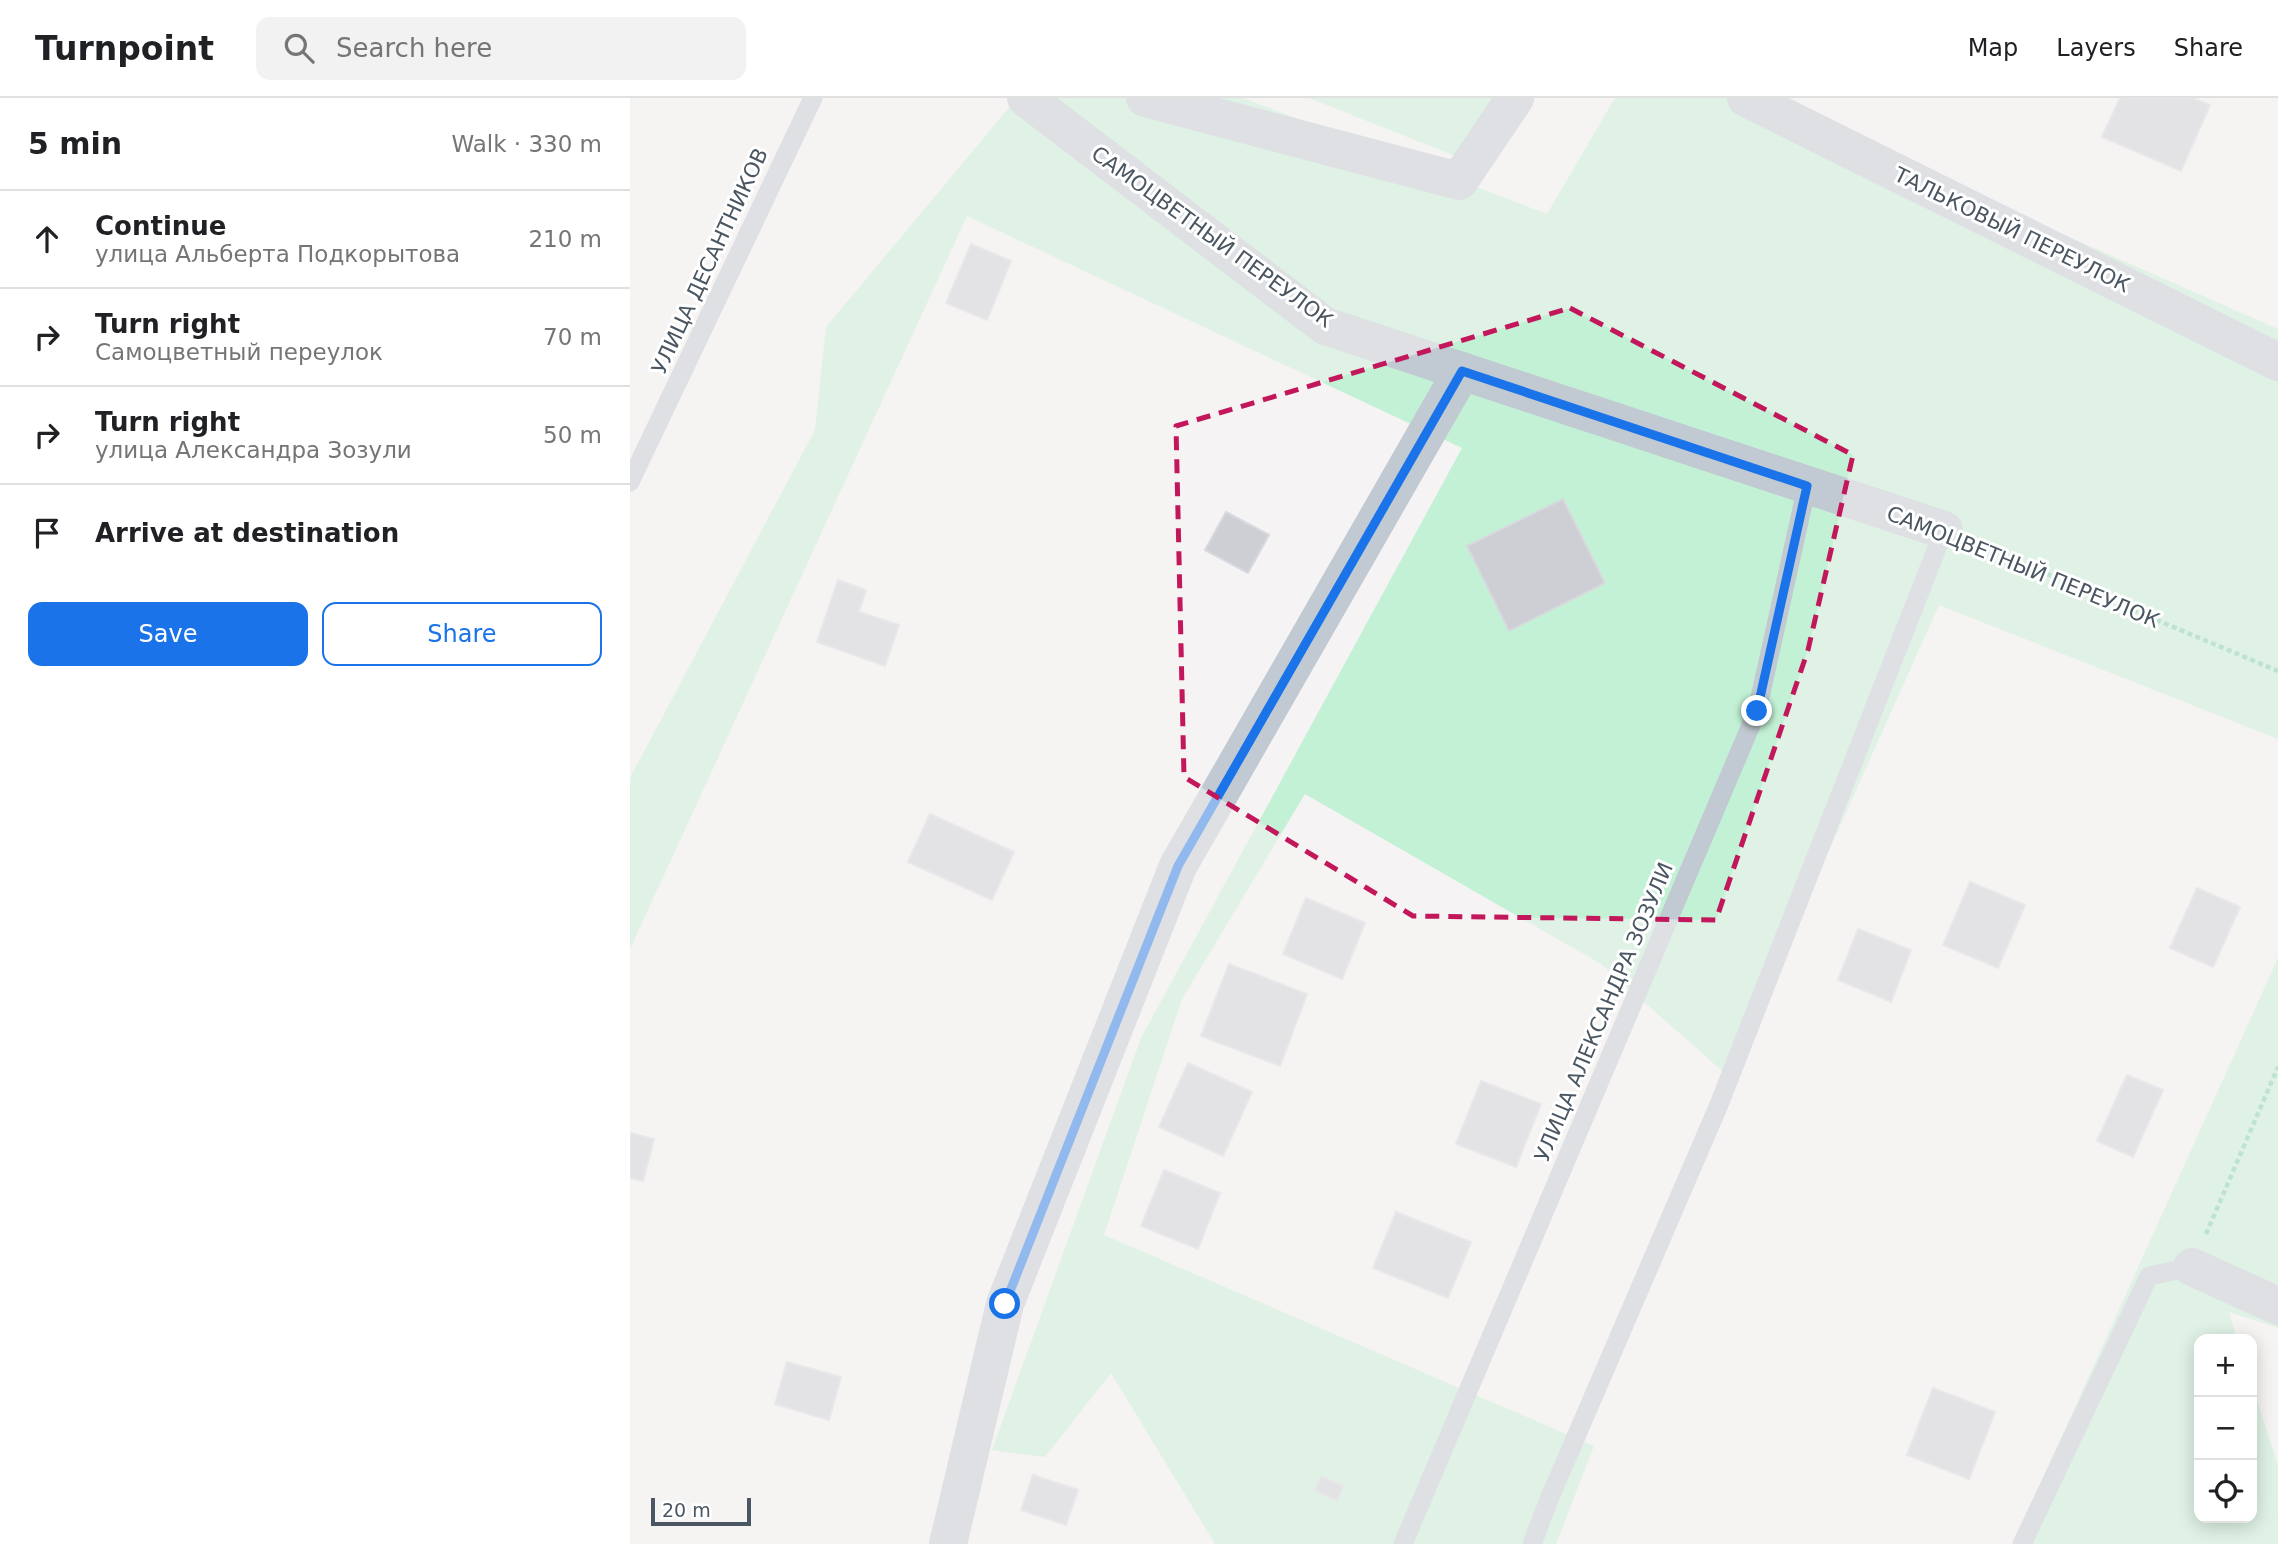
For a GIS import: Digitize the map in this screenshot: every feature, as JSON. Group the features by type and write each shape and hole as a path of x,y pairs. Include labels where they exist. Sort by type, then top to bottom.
{"street":[{"name":"САМОЦВЕТНЫЙ ПЕРЕУЛОК","path":"1026,98 1325,326 1944,530"},
{"path":"1145,98 1459,181 1515,98"},
{"name":"ТАЛЬКОВЫЙ ПЕРЕУЛОК","path":"1746,98 2278,362"},
{"path":"948,1544 1005,1304 1178,866 1462,371"},
{"path":"2192,1267 2278,1306"}],"lane":[{"name":"УЛИЦА ДЕСАНТНИКОВ","path":"630,482 813,98"},
{"name":"УЛИЦА АЛЕКСАНДРА ЗОЗУЛИ","path":"1403,1544 1757,711 1807,486"},
{"path":"1532,1544 1549,1497 1718,1107 1944,530"},
{"path":"2022,1544 2149,1276 2192,1267"}],"path":[{"name":"САМОЦВЕТНЫЙ ПЕРЕУЛОК","path":"1944,530 2278,671"},
{"path":"2192,1267 2278,1067"}],"highlighted area":[{"path":"1570,308 1853,455 1808,650 1716,920 1413,916 1184,777 1176,426"}],"green space":[{"path":"1017,98 1243,98 1547,214 1615,98 1754,98 2278,329 2278,739 1939,605 1728,1076 1601,964 1305,794 1182,999 1104,1235 1594,1446 1556,1544 1215,1544 1111,1373 1045,1457 992,1450 1141,1038 1462,448 967,216 630,949 630,778 815,430 826,327"},
{"path":"1309,98 1514,98 1483,167"},
{"path":"2278,958 2278,1328 2229,1312 2236,1334 2194,1334 2194,1523 2257,1523 2257,1400 2278,1465 2278,1544 2013,1544"}],"building":[{"path":"2120,98 2193,98 2210,105 2181,171 2102,137"},
{"path":"971,244 1011,261 987,320 946,303"},
{"path":"1563,499 1605,583 1509,631 1467,546"},
{"path":"1226,512 1269,535 1248,573 1205,550"},
{"path":"838,580 866,590 859,612 899,625 885,666 817,642"},
{"path":"930,814 1014,852 992,900 908,862"},
{"path":"1970,882 2025,905 1998,968 1943,945"},
{"path":"2197,888 2240,907 2213,967 2170,948"},
{"path":"1306,898 1365,923 1342,979 1283,954"},
{"path":"1858,929 1911,950 1891,1002 1838,980"},
{"path":"1229,964 1307,994 1280,1066 1201,1036"},
{"path":"1188,1063 1252,1092 1223,1156 1159,1127"},
{"path":"2127,1075 2163,1090 2133,1157 2097,1141"},
{"path":"1481,1081 1541,1104 1516,1167 1456,1144"},
{"path":"630,1133 654,1139 643,1181 630,1178"},
{"path":"1164,1170 1220,1193 1198,1249 1141,1226"},
{"path":"1396,1212 1471,1242 1448,1298 1373,1268"},
{"path":"787,1362 841,1377 829,1420 775,1404"},
{"path":"1933,1388 1995,1412 1969,1479 1907,1455"},
{"path":"1033,1475 1078,1490 1066,1525 1021,1510"},
{"path":"1321,1476 1344,1486 1337,1501 1314,1491"}],"route":[{"path":"1005,1304 1178,866 1462,371 1807,486 1757,711"}]}
